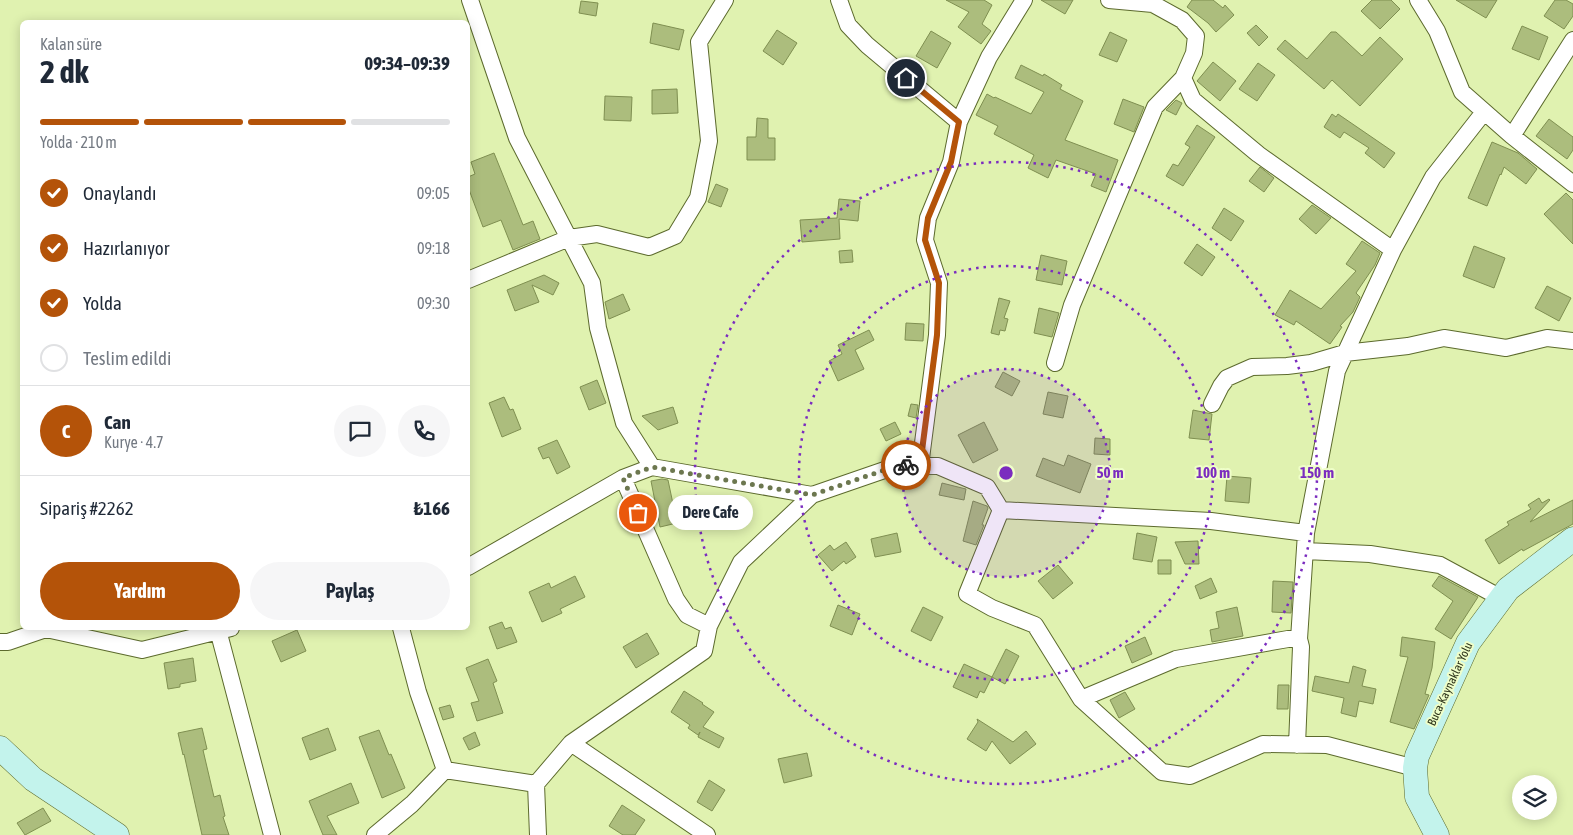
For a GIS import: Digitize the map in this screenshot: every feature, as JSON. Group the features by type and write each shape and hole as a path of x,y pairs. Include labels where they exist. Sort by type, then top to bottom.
{"street":[{"path":"470,0 517,138 592,283 598,328 624,422 652,467"},
{"path":"470,279 569,238 597,234 649,247 675,236 698,198 709,141 699,42 725,0"},
{"path":"839,0 848,25 867,45 959,122"},
{"path":"920,466 937,335 939,283 925,240 928,218 951,162 959,122 989,57 1024,0"},
{"path":"1055,363 1072,305 1155,107 1183,78 1194,53 1196,36 1182,20 1153,4 1109,0"},
{"path":"1418,0 1437,31 1462,92 1512,136 1573,184"},
{"path":"1512,136 1573,40"},
{"path":"1183,78 1193,100 1258,154 1393,250"},
{"path":"1297,745 1301,647 1299,639 1306,532 1337,371 1393,250 1434,177 1484,112"},
{"path":"1212,404 1227,378 1252,367 1311,363 1345,353 1408,346 1444,338 1506,348 1547,338 1573,341"},
{"path":"538,835 536,784 571,744 704,651 709,626 741,562 812,495 899,465 938,466 987,487 1001,510"},
{"path":"470,567 623,478 652,467 812,495"},
{"path":"623,478 676,600 688,615 709,626"},
{"path":"1001,510 1211,521 1306,532"},
{"path":"1001,510 967,594 992,608 1035,626 1081,699 1162,772 1190,776 1263,744 1327,745 1414,768"},
{"name":"Buca-Kaynaklar Yolu","path":"1437,835 1417,797 1414,768 1417,756 1468,643 1508,589 1572,542"},
{"path":"1305,551 1370,554 1440,565 1501,598"},
{"path":"0,642 8,642 43,630"},
{"path":"51,630 142,650 221,630"},
{"path":"225,630 272,835"},
{"path":"402,630 418,692 445,770"},
{"path":"1081,699 1176,659 1288,639 1299,639"},
{"path":"571,744 708,835"},
{"path":"0,748 33,779 117,835"},
{"path":"445,770 536,784"},
{"path":"375,835 412,804 445,770"}],"building":[{"path":"946,0 984,0 992,5 982,24 991,31 981,44 958,27 969,12"},
{"path":"1041,0 1073,0 1065,14"},
{"path":"1192,0 1213,0 1223,8 1225,5 1234,15 1216,32 1208,23 1187,7"},
{"path":"1372,0 1391,0 1400,9 1380,29 1361,11"},
{"path":"1456,0 1497,0 1486,18"},
{"path":"1555,0 1566,0 1573,4 1573,16 1564,29 1544,16"},
{"path":"581,1 598,3 596,16 579,13"},
{"path":"653,23 684,30 679,50 650,43"},
{"path":"1256,25 1268,37 1259,46 1247,33"},
{"path":"1522,26 1548,37 1539,60 1512,49"},
{"path":"777,30 797,43 783,65 763,51"},
{"path":"931,31 951,43 937,68 916,56"},
{"path":"1110,32 1127,40 1117,62 1099,55"},
{"path":"1331,32 1336,32 1362,56 1380,37 1403,59 1360,106 1332,80 1324,89 1277,49 1285,40 1307,59"},
{"path":"1213,62 1236,81 1220,101 1197,81"},
{"path":"1258,63 1275,75 1257,101 1239,89"},
{"path":"1021,65 1043,76 1044,74 1062,85 1060,89 1083,101 1065,140 1118,160 1106,192 1091,186 1096,174 1056,160 1048,178 1028,168 1034,155 994,134 998,126 976,115 987,94 1031,114 1044,92 1015,78"},
{"path":"677,89 678,113 652,114 652,90"},
{"path":"605,96 632,97 631,121 604,120"},
{"path":"1123,99 1144,107 1134,132 1114,124"},
{"path":"1176,100 1182,103 1176,115 1166,110"},
{"path":"1332,114 1336,117 1338,114 1395,153 1384,168 1365,153 1369,148 1344,132 1340,138 1324,127"},
{"path":"757,118 768,119 768,138 775,138 775,160 747,160 747,137 756,137"},
{"path":"1549,119 1573,137 1573,150 1567,159 1536,136"},
{"path":"1197,125 1215,137 1183,186 1166,176 1173,164 1178,166 1190,147 1185,144"},
{"path":"1492,142 1518,153 1537,169 1526,184 1504,167 1487,206 1468,198"},
{"path":"494,153 523,225 533,221 540,239 513,250 501,220 483,227 470,192 470,176 475,174 471,162"},
{"path":"1260,167 1274,178 1264,192 1249,181"},
{"path":"716,184 728,189 721,207 708,202"},
{"path":"1566,193 1573,200 1573,244 1544,214"},
{"path":"839,199 860,201 858,221 839,219 840,239 802,242 800,220 837,218"},
{"path":"1312,205 1331,218 1316,234 1299,219"},
{"path":"1224,208 1244,221 1231,241 1212,228"},
{"path":"1362,241 1380,253 1375,265 1356,293 1360,297 1353,312 1340,326 1342,327 1330,344 1296,321 1294,325 1275,315 1290,290 1321,309 1356,271 1346,264"},
{"path":"1197,244 1215,257 1202,276 1184,263"},
{"path":"1474,246 1505,258 1494,288 1463,276"},
{"path":"852,250 853,262 840,263 839,251"},
{"path":"1041,255 1067,261 1062,285 1036,280"},
{"path":"544,275 559,283 553,295 532,285 539,302 515,311 507,290"},
{"path":"1547,286 1571,298 1559,321 1535,308"},
{"path":"623,294 630,310 609,319 605,302"},
{"path":"999,298 1010,301 1004,318 1008,319 1005,331 1000,330 999,335 991,333"},
{"path":"1039,308 1059,313 1052,337 1034,333"},
{"path":"906,323 924,324 923,341 905,340"},
{"path":"869,330 874,340 855,350 864,369 838,381 829,361 842,354 838,345"},
{"path":"1003,372 1020,381 1012,396 995,387"},
{"path":"597,380 606,403 589,410 580,387"},
{"path":"1048,392 1068,396 1063,418 1043,414"},
{"path":"504,397 510,410 513,409 521,429 502,437 489,403"},
{"path":"911,404 918,405 916,418 908,416"},
{"path":"673,407 678,423 658,430 642,416"},
{"path":"1193,410 1212,414 1209,440 1189,438"},
{"path":"895,422 901,434 886,441 880,429"},
{"path":"984,422 998,450 973,463 958,435"},
{"path":"1095,438 1110,439 1110,455 1094,454"},
{"path":"557,440 570,467 557,474 549,457 543,459 538,448"},
{"path":"1068,455 1091,464 1080,493 1036,476 1043,458 1064,466"},
{"path":"1227,476 1251,478 1249,503 1225,501"},
{"path":"668,480 677,523 660,527 651,481"},
{"path":"942,483 966,489 964,500 939,495"},
{"path":"1539,498 1542,503 1550,500 1530,522 1573,500 1573,524 1523,551 1522,549 1499,564 1485,540 1509,525 1507,522 1531,509 1528,505"},
{"path":"973,501 988,508 976,545 963,541"},
{"path":"897,533 901,552 875,557 871,539"},
{"path":"1137,533 1157,537 1152,562 1133,559"},
{"path":"1198,541 1199,564 1185,564 1175,542"},
{"path":"846,542 856,557 846,564 844,561 832,571 818,555 830,545 834,550"},
{"path":"1158,560 1171,560 1171,574 1158,574"},
{"path":"1058,565 1073,583 1053,599 1038,581"},
{"path":"575,576 585,597 560,609 562,613 542,622 529,592 549,583 551,588"},
{"path":"1439,576 1478,597 1451,639 1435,629 1453,601 1432,586"},
{"path":"1211,578 1217,592 1200,599 1195,586"},
{"path":"1273,581 1293,582 1291,613 1272,612"},
{"path":"838,605 860,614 852,635 830,626"},
{"path":"923,607 943,617 931,641 911,631"},
{"path":"1237,607 1243,636 1212,642 1210,630 1219,628 1216,612"},
{"path":"502,622 505,629 511,627 517,642 497,649 489,627"},
{"path":"297,630 306,651 281,662 272,641"},
{"path":"647,633 659,654 636,668 623,647"},
{"path":"1145,637 1152,654 1132,663 1125,646"},
{"path":"1402,637 1435,642 1432,668 1425,694 1429,695 1414,729 1390,722 1408,657 1400,656"},
{"path":"1006,649 1019,656 1005,684 992,677"},
{"path":"193,658 196,681 180,684 180,687 168,689 164,663"},
{"path":"488,659 497,681 493,683 503,713 477,721 471,703 479,701 466,668"},
{"path":"964,664 992,677 984,693 980,691 977,698 953,687"},
{"path":"1353,666 1366,670 1362,686 1376,689 1373,704 1359,701 1356,717 1341,713 1344,698 1312,691 1315,676 1349,683"},
{"path":"1278,685 1289,685 1288,709 1277,709"},
{"path":"684,691 714,712 703,727 724,738 719,748 698,737 700,732 698,735 688,728 690,725 671,712"},
{"path":"1125,692 1135,709 1119,718 1110,700"},
{"path":"450,705 454,717 443,720 439,708"},
{"path":"977,719 1013,742 1026,731 1036,744 1010,764 992,741 986,751 967,739 978,722"},
{"path":"202,728 207,749 203,750 214,797 220,795 225,816 223,817 229,835 202,835 178,733"},
{"path":"328,728 336,750 310,760 302,738"},
{"path":"379,730 405,788 382,798 359,737"},
{"path":"475,732 480,745 469,750 463,738"},
{"path":"807,753 812,776 784,783 778,759"},
{"path":"709,780 725,790 712,811 697,802"},
{"path":"351,783 359,803 327,816 337,835 323,835 309,801"},
{"path":"622,805 645,820 635,835 623,835 609,826"},
{"path":"43,808 51,821 25,835 17,823"}],"way so far":[{"path":"638,513 623,478 652,467 812,495 899,465 906,465"}],"place":[{"name":"Dere Cafe","path":"638,513"}],"route":[{"path":"906,78 959,122 951,162 928,218 925,240 939,283 937,335 920,466 906,465"}]}
